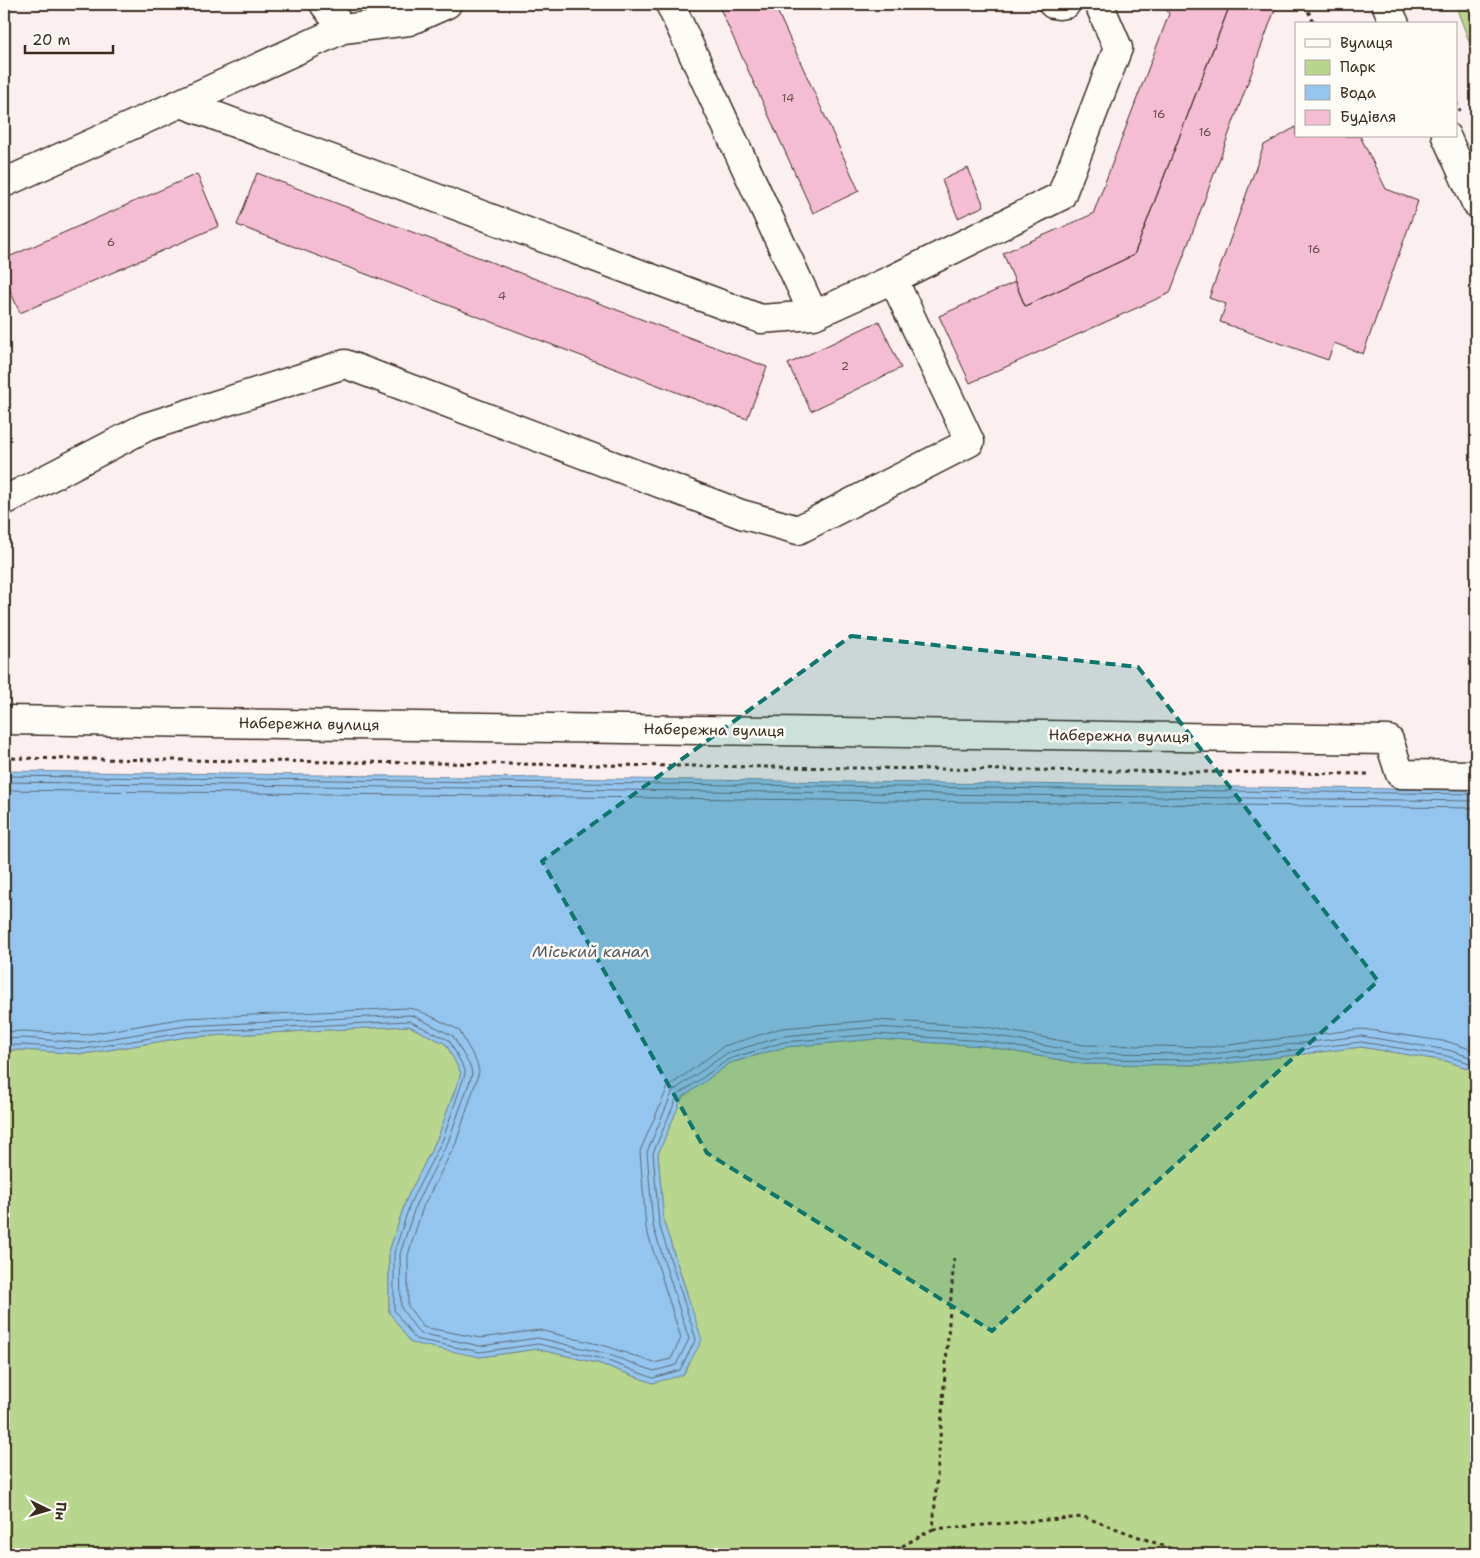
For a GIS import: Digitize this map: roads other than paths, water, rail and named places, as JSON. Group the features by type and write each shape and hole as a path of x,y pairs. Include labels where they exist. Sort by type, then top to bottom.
{"street":[{"path":"324,4 343,29"},
{"path":"4,183 343,29 409,21 447,4"},
{"path":"670,4 814,315"},
{"path":"1053,4 1066,4"},
{"path":"181,103 761,318 814,315 893,279 1061,196 1118,48 1100,4"},
{"path":"1386,4 1394,22"},
{"path":"1447,138 1476,203"},
{"path":"4,501 146,427 345,364 741,514 798,530 970,442 893,279"},
{"name":"Набережна вулиця","path":"4,720 1389,740 1400,774 1476,775"}],"water":[{"name":"Міський канал","path":"4,771 1476,790 1476,1071 1446,1061 1361,1047 1212,1065 1082,1064 984,1046 876,1039 785,1047 730,1063 682,1098 658,1154 664,1223 702,1340 683,1375 653,1383 601,1364 537,1349 480,1357 411,1343 389,1312 389,1252 406,1200 438,1137 461,1073 446,1044 409,1026 187,1037 84,1054 4,1050"}]}
